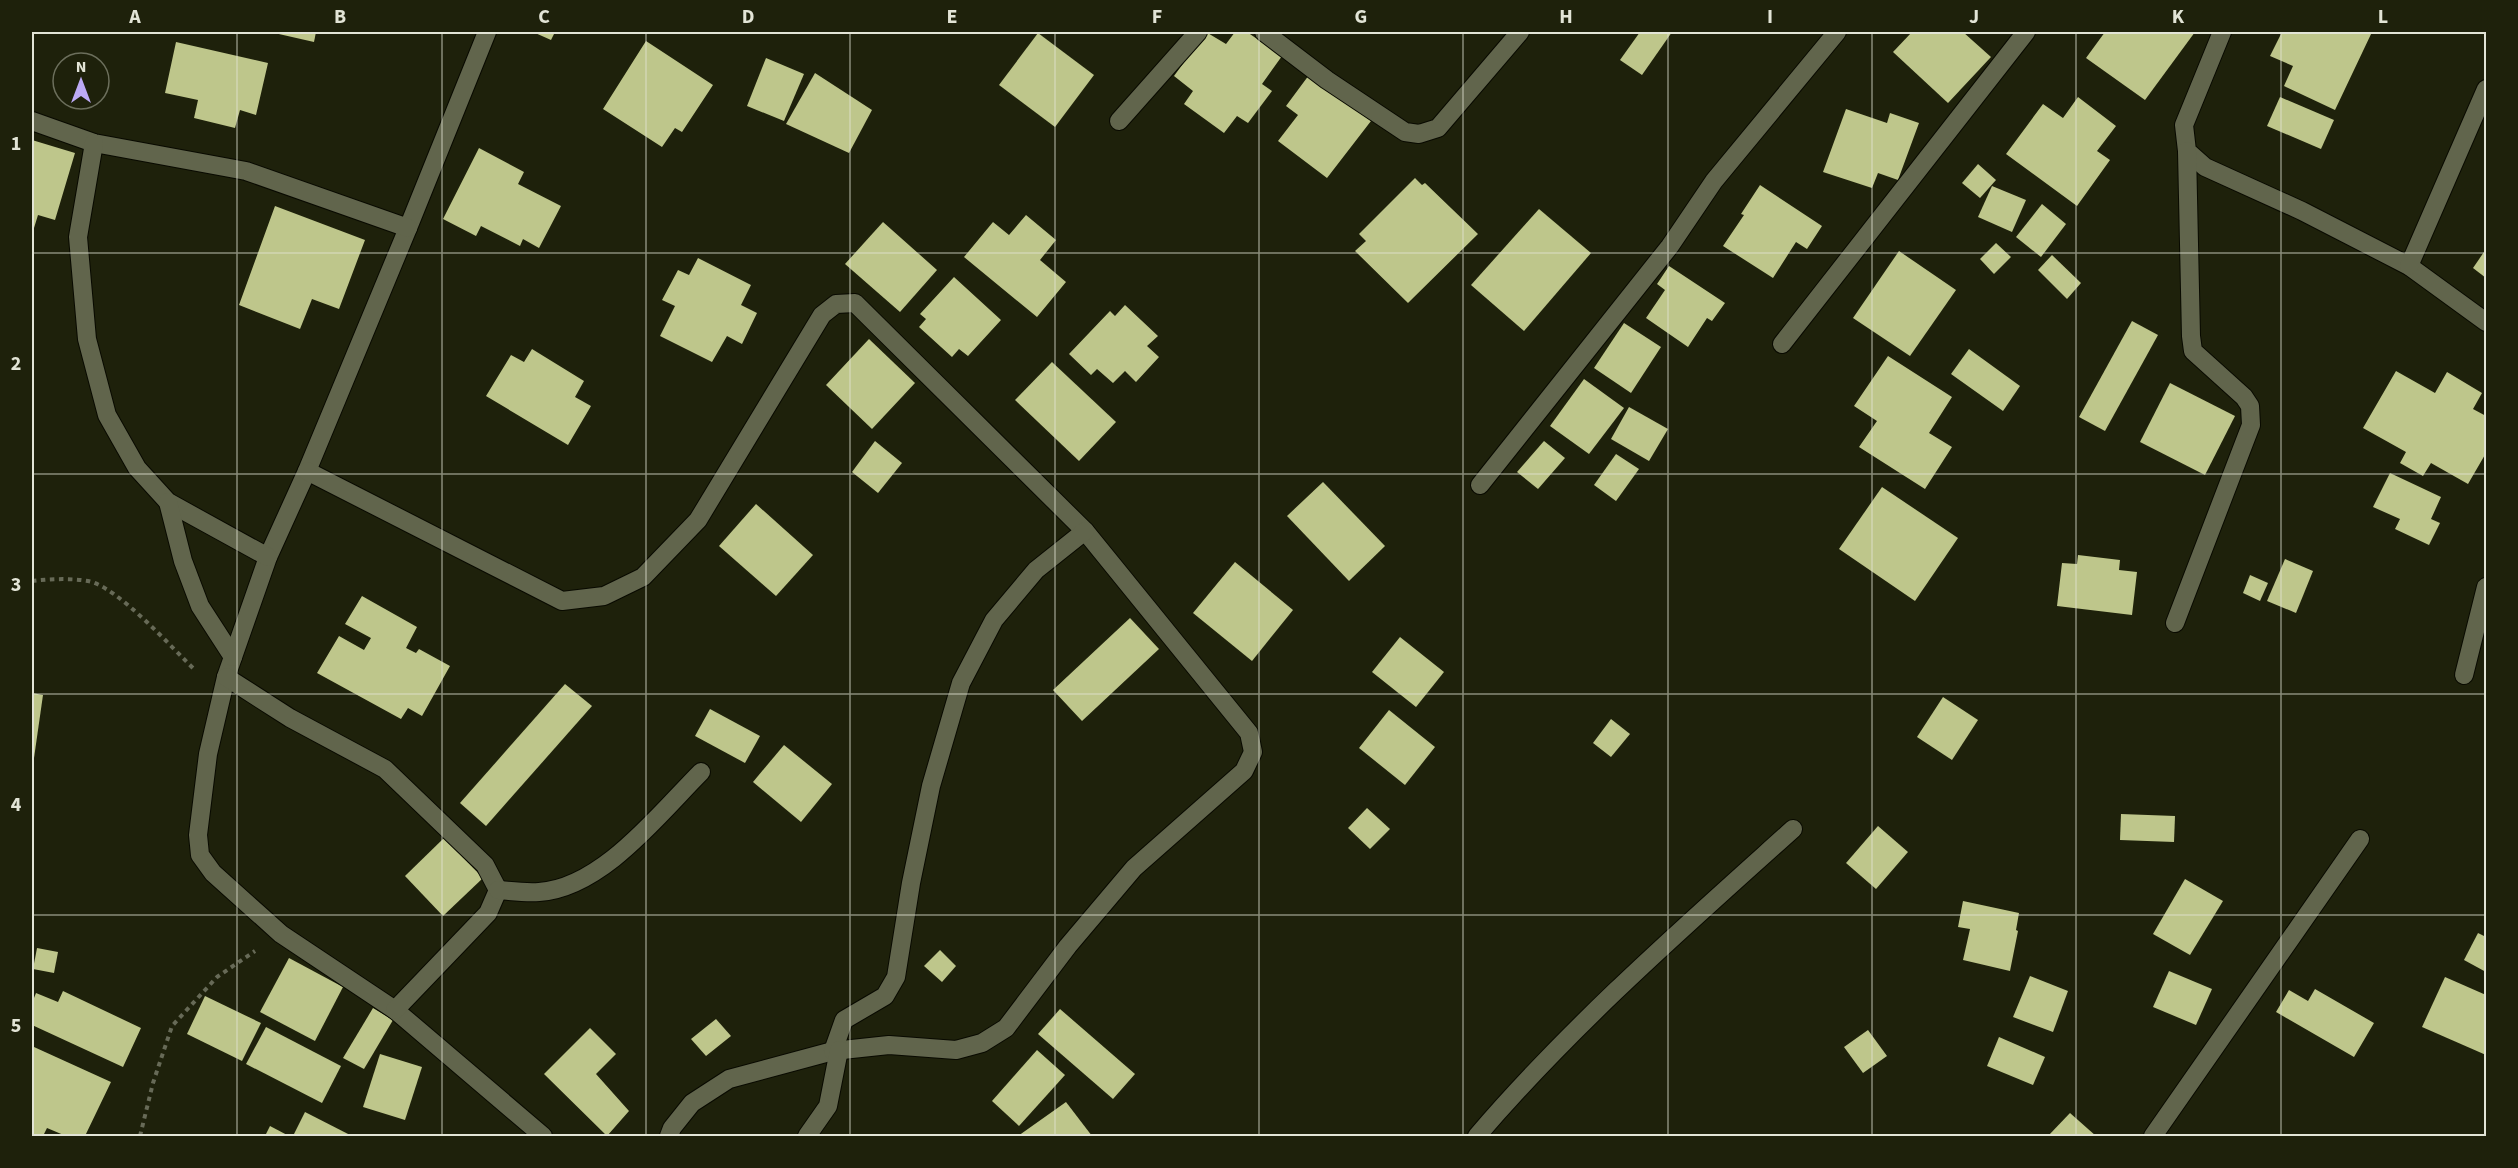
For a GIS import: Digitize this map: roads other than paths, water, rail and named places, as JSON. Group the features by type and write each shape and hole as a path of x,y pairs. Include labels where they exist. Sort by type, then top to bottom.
{"street":[{"path":"487,32 307,471 268,557 224,686 208,754 198,835 200,855 213,873 281,933 395,1010 543,1137"},
{"path":"1119,121 1198,32"},
{"path":"1264,32 1327,80 1406,132 1419,134 1438,128 1520,32"},
{"path":"1480,484 1670,246 1714,181 1837,32"},
{"path":"1782,344 2026,32"},
{"path":"2175,623 2251,425 2250,406 2244,397 2193,351 2191,336 2187,151 2184,125 2222,32"},
{"path":"2409,266 2487,89"},
{"path":"32,121 94,143 246,171 408,228"},
{"path":"94,143 78,237 87,339 107,415 137,468 168,502 268,557"},
{"path":"2187,151 2205,167 2302,211 2409,266 2487,322"},
{"path":"307,471 562,601 604,596 643,577 698,520 822,315 836,304 855,303 1085,531 1249,733 1253,752 1244,771 1134,868 1068,946 1006,1028 982,1043 956,1050 889,1045 836,1051 729,1079 692,1103 672,1128 669,1137"},
{"path":"168,502 183,561 200,606 233,657"},
{"path":"807,1137 828,1106 836,1051 844,1020 885,996 896,977 911,883 931,786 962,683 994,620 1036,570 1085,531"},
{"path":"2464,675 2487,587"},
{"path":"224,686 385,769 484,865 498,890"},
{"path":"498,890 540,892 576,883 608,865 701,772"},
{"path":"1476,1137 1581,1026 1672,938 1793,829"},
{"path":"2153,1137 2360,839"},
{"path":"395,1010 488,913 498,890"}]}
